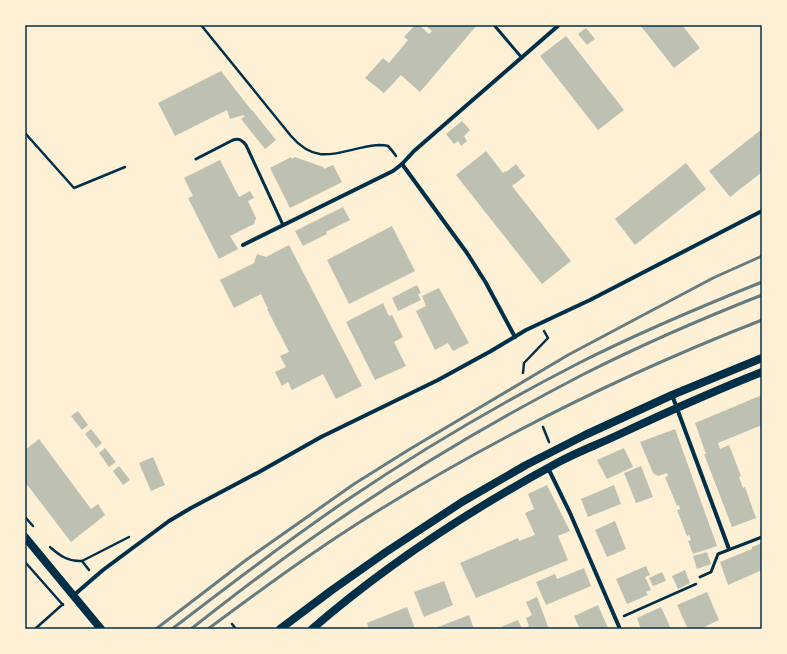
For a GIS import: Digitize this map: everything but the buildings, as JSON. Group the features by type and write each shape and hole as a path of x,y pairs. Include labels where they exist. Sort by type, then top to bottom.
{"main road":[{"path":"280,629 361,569 462,502 526,465 672,395 762,358"},
{"path":"312,629 364,586 415,549 481,506 548,468 677,408 762,372"},
{"path":"25,537 101,629"}],"street":[{"path":"243,245 390,173 559,25"},
{"path":"402,164 463,248 486,283 515,337"},
{"path":"74,595 94,576 185,511 322,437 445,376 540,323 590,300 762,211"},
{"path":"672,395 729,549"},
{"path":"548,468 620,629"}],"lane":[{"path":"494,25 522,58"},
{"path":"196,159 235,140 244,142 283,225"},
{"path":"700,577 711,572 717,555 762,537"}],"path":[{"path":"201,25 299,144 312,152 327,154 339,154 369,146 385,145 389,147 402,164"},
{"path":"25,133 74,188 125,167"},
{"path":"523,373 524,363 548,338 540,323"},
{"path":"25,517 34,528"},
{"path":"48,545 66,559 82,561 94,576"},
{"path":"25,562 63,605"},
{"path":"616,619 697,584 700,577"},
{"path":"35,629 74,595"},
{"path":"232,624 236,629"}],"railway":[{"path":"156,629 246,560 354,484 410,449 568,355 713,278 762,256"},
{"path":"172,629 258,563 347,500 403,463 461,428 519,395 601,352 669,321 762,282"},
{"path":"191,629 234,595 337,521 417,469 499,420 540,397 626,353 716,313 762,295"},
{"path":"208,629 283,574 360,522 457,464 556,411 658,363 762,320"}]}
